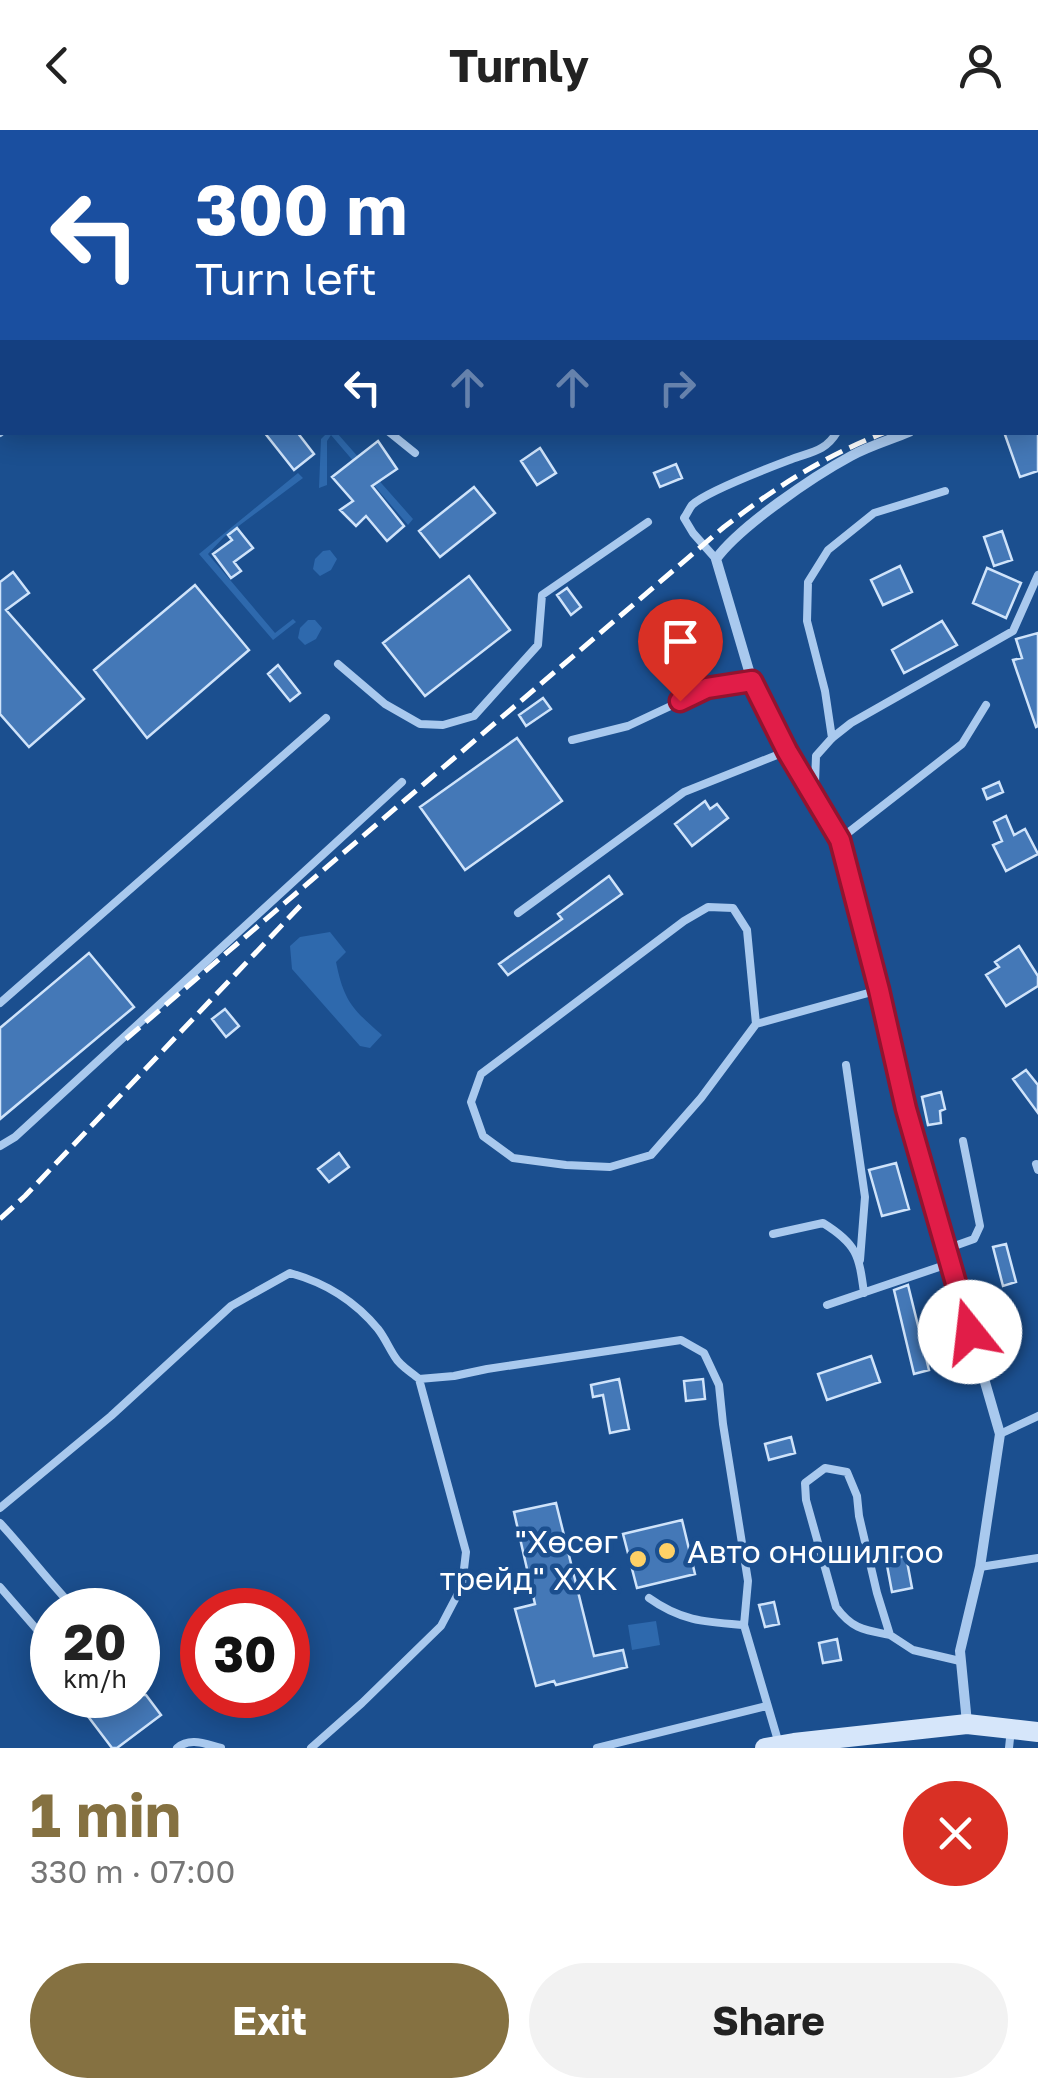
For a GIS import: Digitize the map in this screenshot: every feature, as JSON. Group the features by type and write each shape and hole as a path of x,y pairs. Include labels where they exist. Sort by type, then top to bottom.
{"main road":[{"path":"775,1747 967,1724 1010,1739 1038,1732"}],"street":[{"path":"901,435 854,454 823,474 726,545 716,559 752,681 787,751 840,840 906,1109 1000,1434 980,1567 960,1651 967,1724"}],"lane":[{"path":"392,435 414,453"},
{"path":"716,559 684,518 692,505 795,458 821,451 836,435"},
{"path":"832,738 825,691 806,621 808,582 828,550 874,513 945,492"},
{"path":"338,664 385,704 420,724 443,725 474,716 538,645 542,595 648,522"},
{"path":"986,705 962,744 840,840 815,782 816,756 851,723 1013,632 1038,575"},
{"path":"572,740 628,726 707,688 752,681"},
{"path":"0,1003 326,718"},
{"path":"518,913 684,792 787,751"},
{"path":"0,1146 30,1124 402,782"},
{"path":"756,1024 747,930 733,908 708,907 684,920 481,1074 471,1102 483,1136 513,1158 610,1167 651,1155 701,1098 756,1024 879,990"},
{"path":"846,1065 865,1197 860,1260 864,1293"},
{"path":"946,1249 974,1239 980,1226 963,1141"},
{"path":"773,1234 823,1224 844,1236 860,1260"},
{"path":"827,1305 951,1263"},
{"path":"0,1508 111,1416 232,1306 290,1273 314,1279 357,1306 380,1332 397,1361 419,1379 466,1552 462,1586 441,1626 312,1748"},
{"path":"419,1379 681,1340 704,1353 719,1385 748,1582 744,1625 775,1747"},
{"path":"1000,1434 1038,1416"},
{"path":"890,1635 857,1496 847,1472 825,1468 806,1483 806,1500 836,1607 860,1629 890,1635 913,1650 960,1661"},
{"path":"0,1523 55,1588"},
{"path":"980,1567 1038,1558"},
{"path":"0,1587 30,1622"},
{"path":"649,1598 668,1611 697,1622 744,1625"},
{"path":"597,1748 767,1706"},
{"path":"177,1748 192,1741 221,1748"}],"shaded area":[{"path":"331,435 327,441 327,485 319,488 321,439"},
{"path":"331,435 339,435 413,519 408,525"},
{"path":"298,473 303,478 224,537 208,554 275,633 293,619 296,622 273,640 199,554"},
{"path":"330,550 337,559 331,570 320,576 313,569 315,559"},
{"path":"308,620 315,620 322,628 316,639 305,645 298,638 300,628"},
{"path":"330,932 346,952 336,962 346,995 356,1011 382,1035 370,1048 360,1046 292,969 290,946 300,937"},
{"path":"656,1621 660,1645 632,1650 628,1625"}],"building":[{"path":"266,435 299,435 314,454 294,470"},
{"path":"1005,435 1038,435 1038,471 1020,477"},
{"path":"378,441 397,469 372,486 404,526 387,541 366,516 356,526 340,510 353,501 332,477"},
{"path":"540,448 556,473 537,485 521,461"},
{"path":"676,464 682,478 660,487 654,473"},
{"path":"474,487 495,513 440,557 419,531"},
{"path":"237,528 253,548 234,562 241,571 231,578 213,554 232,540 228,535"},
{"path":"1002,531 1012,560 994,566 984,537"},
{"path":"900,566 912,592 883,605 871,580"},
{"path":"987,568 1021,583 1006,618 973,603"},
{"path":"13,572 29,593 6,610 84,699 29,747 0,714 0,582"},
{"path":"469,576 510,630 425,696 383,643"},
{"path":"195,585 249,650 147,738 94,670"},
{"path":"567,588 581,607 571,615 557,595"},
{"path":"942,621 957,645 904,673 892,650"},
{"path":"1038,633 1036,727 1013,660 1022,658 1016,639"},
{"path":"278,665 300,693 290,701 268,674"},
{"path":"543,698 551,709 526,726 519,715"},
{"path":"517,738 562,801 465,870 420,807"},
{"path":"999,782 1003,792 987,799 983,789"},
{"path":"705,801 710,809 717,804 728,818 692,846 675,824"},
{"path":"1006,816 1014,835 1025,829 1038,854 1006,871 993,845 1002,841 994,822"},
{"path":"609,876 622,894 508,975 499,964 562,919 558,914"},
{"path":"1019,946 1038,976 1038,986 1006,1006 986,975 999,967 995,962"},
{"path":"89,953 134,1007 0,1119 0,1028"},
{"path":"225,1009 239,1026 226,1037 212,1019"},
{"path":"1026,1070 1038,1085 1038,1113 1013,1079"},
{"path":"941,1092 945,1109 940,1111 941,1123 928,1125 922,1097"},
{"path":"339,1153 349,1167 329,1182 318,1169"},
{"path":"896,1163 909,1209 882,1216 869,1170"},
{"path":"1006,1244 1016,1282 1003,1286 993,1247"},
{"path":"908,1285 929,1370 914,1374 894,1290"},
{"path":"871,1356 880,1382 827,1400 818,1374"},
{"path":"619,1379 629,1429 610,1433 603,1395 593,1397 591,1385"},
{"path":"703,1379 705,1399 686,1401 684,1381"},
{"path":"791,1437 795,1453 769,1460 765,1444"},
{"path":"556,1503 594,1656 623,1650 627,1667 556,1685 554,1681 536,1686 515,1609 535,1604 514,1512"},
{"name":"Авто оношилгоо","path":"682,1520 695,1574 637,1588 623,1534"},
{"path":"906,1556 912,1588 892,1592 886,1560"},
{"path":"774,1602 779,1624 765,1627 759,1605"},
{"path":"837,1639 841,1660 823,1663 819,1643"},
{"path":"89,1718 157,1718 117,1748 112,1748"}],"railway":[{"path":"126,1039 724,527 801,474 879,435"},
{"path":"0,1219 301,905"}],"place":[{"name":"Авто оношилгоо","path":"667,1551"},
{"name":"\"Хөсөг трейд\" ХХК","path":"638,1559"}],"route":[{"path":"680,701 707,688 752,681 787,751 840,840 906,1109 970,1332"}]}
